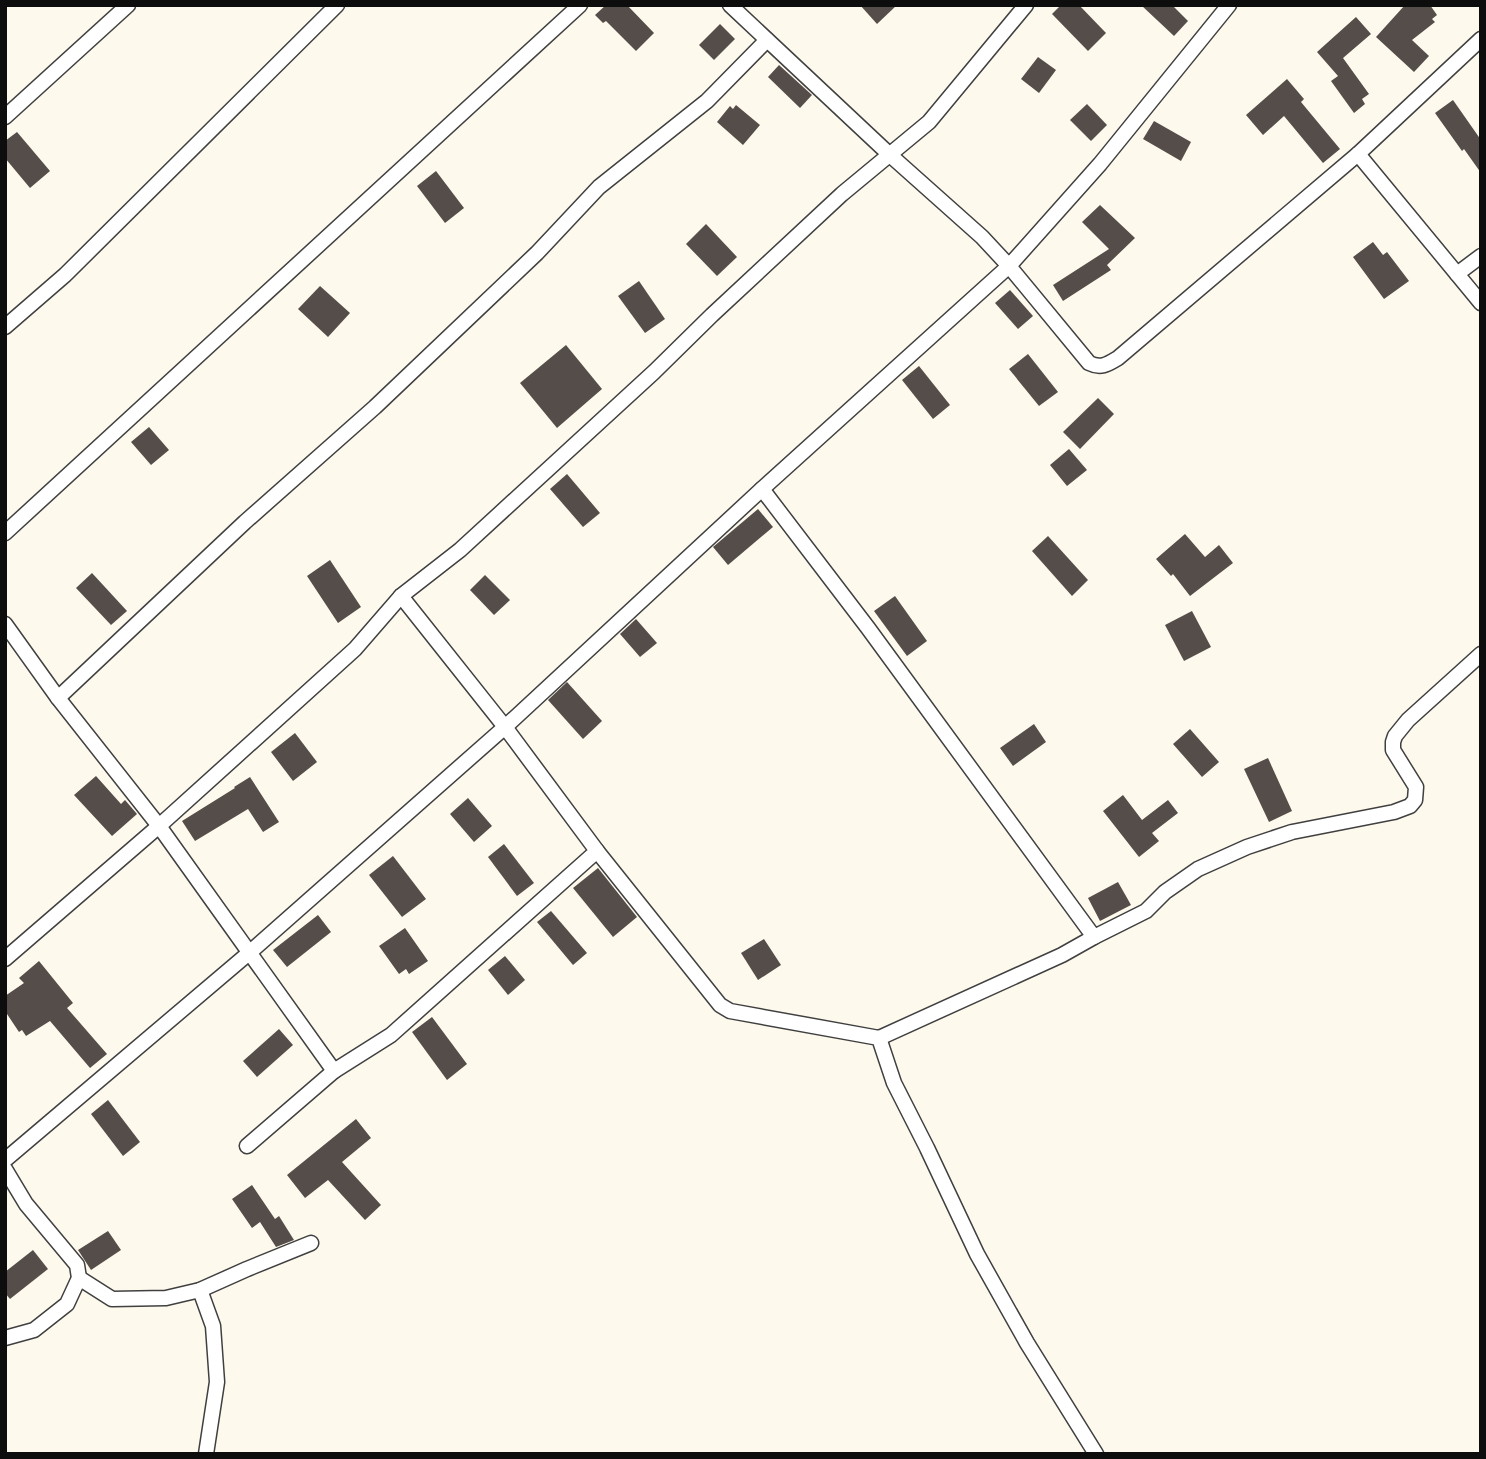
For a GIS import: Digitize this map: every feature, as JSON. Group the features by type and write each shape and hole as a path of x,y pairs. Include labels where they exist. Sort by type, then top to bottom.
{"street":[{"path":"5,117 128,5"},
{"path":"5,327 65,275 337,5"},
{"path":"5,533 580,5"},
{"path":"730,5 982,237 1089,363 1096,366 1105,366 1118,358 1358,154 1481,39"},
{"path":"5,959 159,826 355,649 401,596 460,550 842,194 929,121 1026,5"},
{"path":"5,1160 248,953 505,727 762,489 1009,266 1100,164 1229,5"},
{"path":"58,698 245,522 375,407 537,253 598,187 707,101 767,40"},
{"path":"1358,154 1481,303"},
{"path":"1457,274 1481,256"},
{"path":"762,489 1094,937"},
{"path":"401,596 505,727 597,851 720,1005 730,1011 879,1038 1062,955 1146,911 1165,892 1198,869 1247,847 1292,832 1394,812 1410,806 1415,800 1416,787 1393,750 1395,736 1408,720 1481,654"},
{"path":"5,624 58,698 159,826 334,1071"},
{"path":"247,1146 334,1071 391,1035 597,851"},
{"path":"879,1038 894,1083 977,1254 1027,1343 1096,1454"},
{"path":"5,1169 26,1204 77,1265 79,1278 67,1304 34,1330 5,1338"},
{"path":"79,1278 112,1299 166,1298 200,1290 311,1244"},
{"path":"200,1290 213,1326 217,1382 206,1454"}],"building":[{"path":"606,5 627,5 654,33 636,51 606,21 603,23 595,15"},
{"path":"860,5 897,5 877,24"},
{"path":"1061,5 1079,5 1106,33 1088,51 1052,14"},
{"path":"1141,5 1172,5 1188,21 1174,36"},
{"path":"1405,5 1430,5 1437,15 1432,19 1435,22 1412,40 1429,56 1414,72 1376,37"},
{"path":"1356,17 1371,34 1343,58 1369,94 1362,99 1365,104 1354,113 1331,81 1338,76 1317,52"},
{"path":"720,24 735,39 714,60 699,45"},
{"path":"1038,57 1056,70 1039,93 1021,79"},
{"path":"779,65 812,95 800,108 768,77"},
{"path":"1287,79 1304,99 1301,102 1340,149 1323,163 1284,116 1263,135 1246,115"},
{"path":"1453,100 1481,140 1481,173 1435,113"},
{"path":"1087,104 1107,125 1091,141 1070,120"},
{"path":"736,105 760,125 743,145 717,122 730,106 733,109"},
{"path":"1154,121 1191,142 1181,161 1143,139"},
{"path":"17,132 50,171 30,188 5,158 5,141"},
{"path":"436,171 464,208 445,223 417,186"},
{"path":"1100,205 1135,238 1107,265 1111,270 1063,301 1053,285 1109,249 1082,222"},
{"path":"706,224 737,257 717,276 686,244"},
{"path":"1373,242 1383,255 1387,252 1409,281 1384,299 1353,257"},
{"path":"639,281 665,319 645,333 618,296"},
{"path":"320,286 350,313 328,337 298,309"},
{"path":"1010,290 1033,316 1018,329 995,303"},
{"path":"566,345 602,389 557,428 520,383"},
{"path":"1028,354 1058,392 1039,406 1009,369"},
{"path":"919,366 950,405 933,419 902,380"},
{"path":"1098,398 1114,414 1080,449 1063,432"},
{"path":"149,427 169,450 151,465 131,442"},
{"path":"1069,449 1087,470 1067,486 1050,465"},
{"path":"567,474 600,513 583,527 550,489"},
{"path":"758,509 773,527 728,565 713,547"},
{"path":"1185,534 1205,557 1219,545 1233,563 1190,596 1173,574 1171,576 1156,559"},
{"path":"1048,536 1088,580 1072,596 1032,551"},
{"path":"330,560 361,607 338,623 307,576"},
{"path":"92,573 127,611 111,625 76,588"},
{"path":"485,575 510,600 494,615 470,590"},
{"path":"895,596 927,641 907,656 874,611"},
{"path":"1192,611 1211,647 1184,661 1165,625"},
{"path":"636,619 657,643 640,657 620,634"},
{"path":"567,682 602,721 583,739 548,700"},
{"path":"1034,724 1046,742 1013,766 1000,748"},
{"path":"1190,729 1219,762 1202,777 1173,744"},
{"path":"295,733 317,762 293,781 271,752"},
{"path":"1268,758 1292,811 1269,822 1244,769"},
{"path":"96,776 121,804 125,800 137,814 112,836 74,795"},
{"path":"250,777 279,822 263,832 248,809 195,841 182,821"},
{"path":"1123,795 1142,820 1168,800 1178,813 1152,833 1159,841 1139,857 1103,811"},
{"path":"468,798 492,826 474,842 450,814"},
{"path":"504,844 534,883 517,896 488,857"},
{"path":"393,856 426,899 402,917 369,875"},
{"path":"598,868 637,917 613,937 573,888"},
{"path":"1118,882 1131,905 1100,921 1088,898"},
{"path":"551,911 587,953 573,965 537,922"},
{"path":"318,915 331,932 287,967 273,950"},
{"path":"405,928 428,961 409,974 406,969 399,974 379,946"},
{"path":"764,939 781,965 758,980 741,953"},
{"path":"505,956 525,980 508,995 488,970"},
{"path":"39,961 73,1003 67,1008 107,1054 90,1068 50,1021 26,1036 22,1030 19,1032 5,1011 5,996 24,983 19,978"},
{"path":"432,1017 467,1064 447,1080 412,1032"},
{"path":"279,1029 293,1045 257,1077 243,1061"},
{"path":"108,1100 140,1142 123,1156 91,1114"},
{"path":"356,1119 371,1138 342,1162 381,1205 365,1220 328,1180 305,1198 287,1175"},
{"path":"252,1185 275,1219 279,1216 294,1240 276,1247 260,1222 252,1228 232,1199"},
{"path":"108,1231 121,1250 91,1270 78,1250"},
{"path":"33,1250 48,1269 10,1299 5,1293 5,1272"}]}
